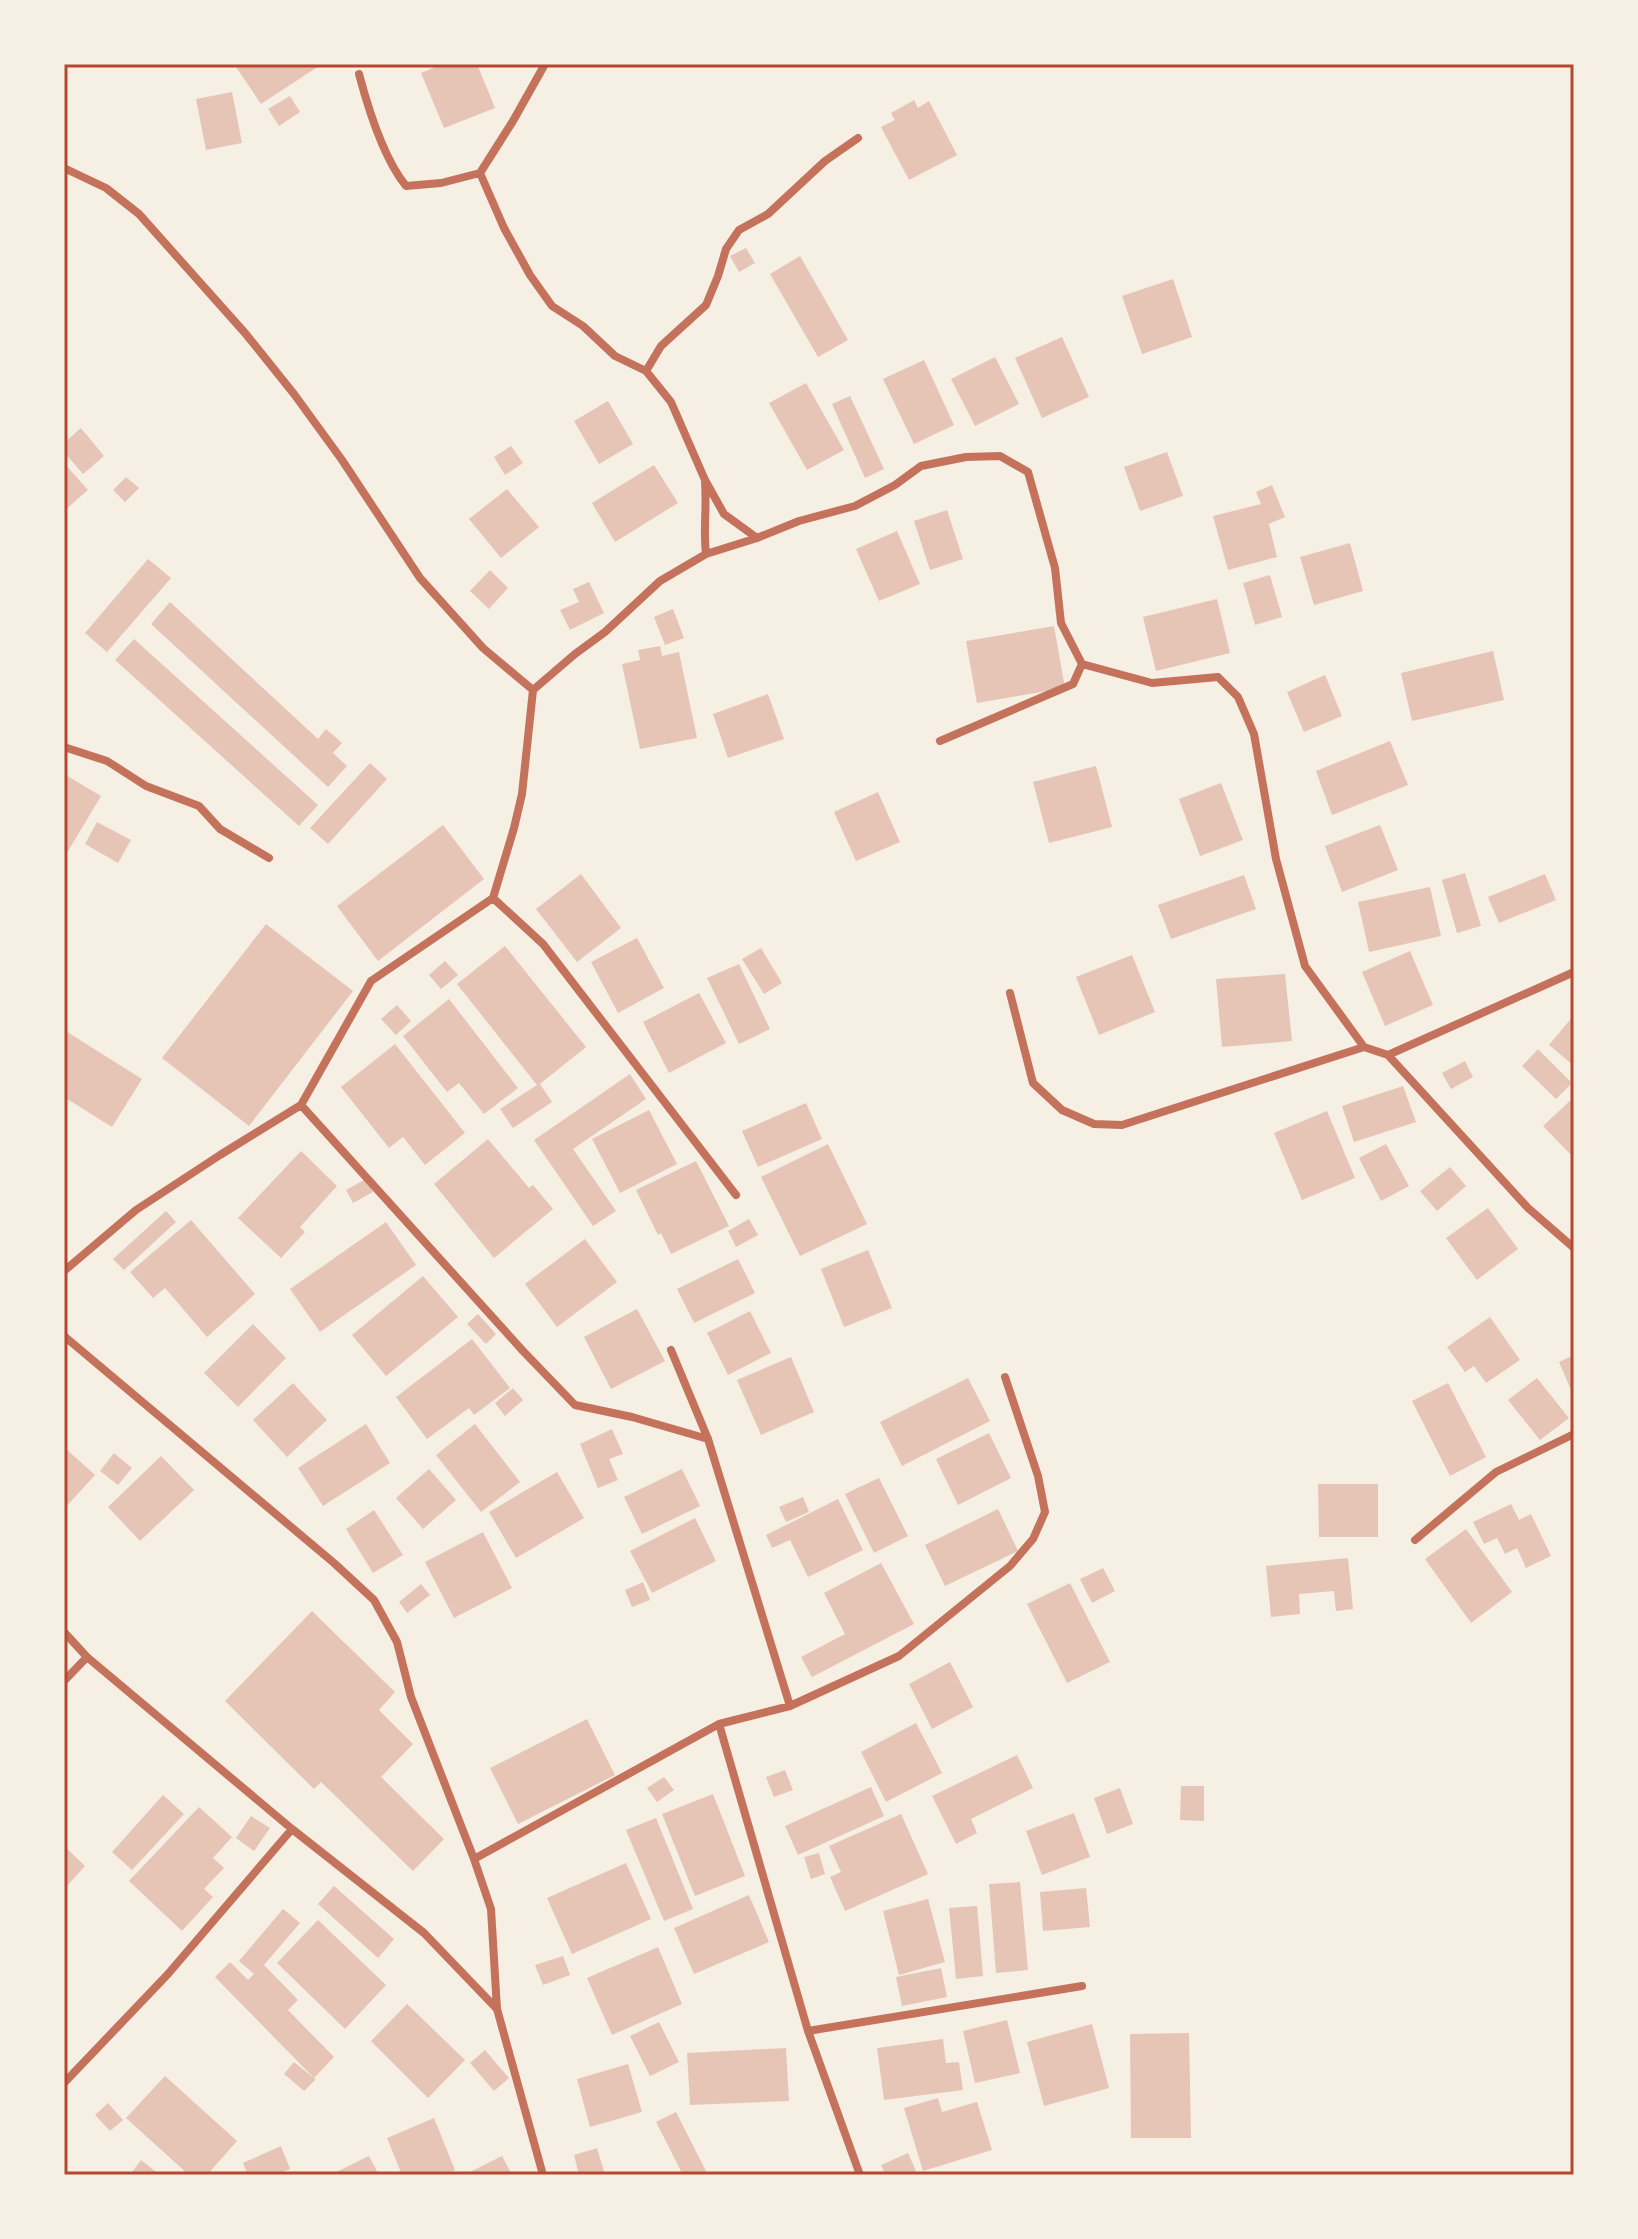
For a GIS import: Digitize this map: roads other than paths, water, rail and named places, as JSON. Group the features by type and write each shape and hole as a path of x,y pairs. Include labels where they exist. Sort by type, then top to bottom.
{"street":[{"path":"359,74 390,162 406,186 441,183 480,173 545,64"},
{"path":"646,371 661,346 706,305 726,249 739,230 768,214 825,161 858,138"},
{"path":"64,168 106,188 139,214 245,333 294,394 420,578 483,648 533,690"},
{"path":"480,173 504,228 530,275 552,306 583,326 615,356 646,371 671,402 705,480 724,514 757,538"},
{"path":"64,1271 136,1210 301,1105 371,981 493,898 522,794 533,690 605,632 660,581 706,554 799,521 855,506 895,485 921,466 966,457 1000,456 1028,472 1055,568 1061,623 1082,664 1152,683 1218,677 1238,697 1254,734 1276,859 1305,966 1364,1047 1388,1055 1528,1208 1574,1248"},
{"path":"705,480 706,554"},
{"path":"940,741 1073,684 1082,664"},
{"path":"64,747 107,761 146,786 199,806 220,829 269,858"},
{"path":"493,898 543,944 736,1195"},
{"path":"1388,1055 1574,972"},
{"path":"1010,993 1033,1083 1062,1110 1094,1124 1122,1125 1364,1047"},
{"path":"301,1105 575,1405 632,1417 708,1439"},
{"path":"64,1336 374,1600 397,1642 411,1697 491,1909 497,2009 543,2175"},
{"path":"671,1350 708,1439 790,1706"},
{"path":"474,1859 719,1724 790,1706 899,1656 1010,1566 1033,1539 1045,1512 1038,1476 1005,1377"},
{"path":"1415,1540 1496,1472 1574,1434"},
{"path":"64,1632 87,1657 292,1829 424,1933 497,2009"},
{"path":"64,1681 87,1657"},
{"path":"719,1724 808,2031 860,2175"},
{"path":"64,2083 168,1974 292,1829"},
{"path":"808,2031 1082,1986"}]}
